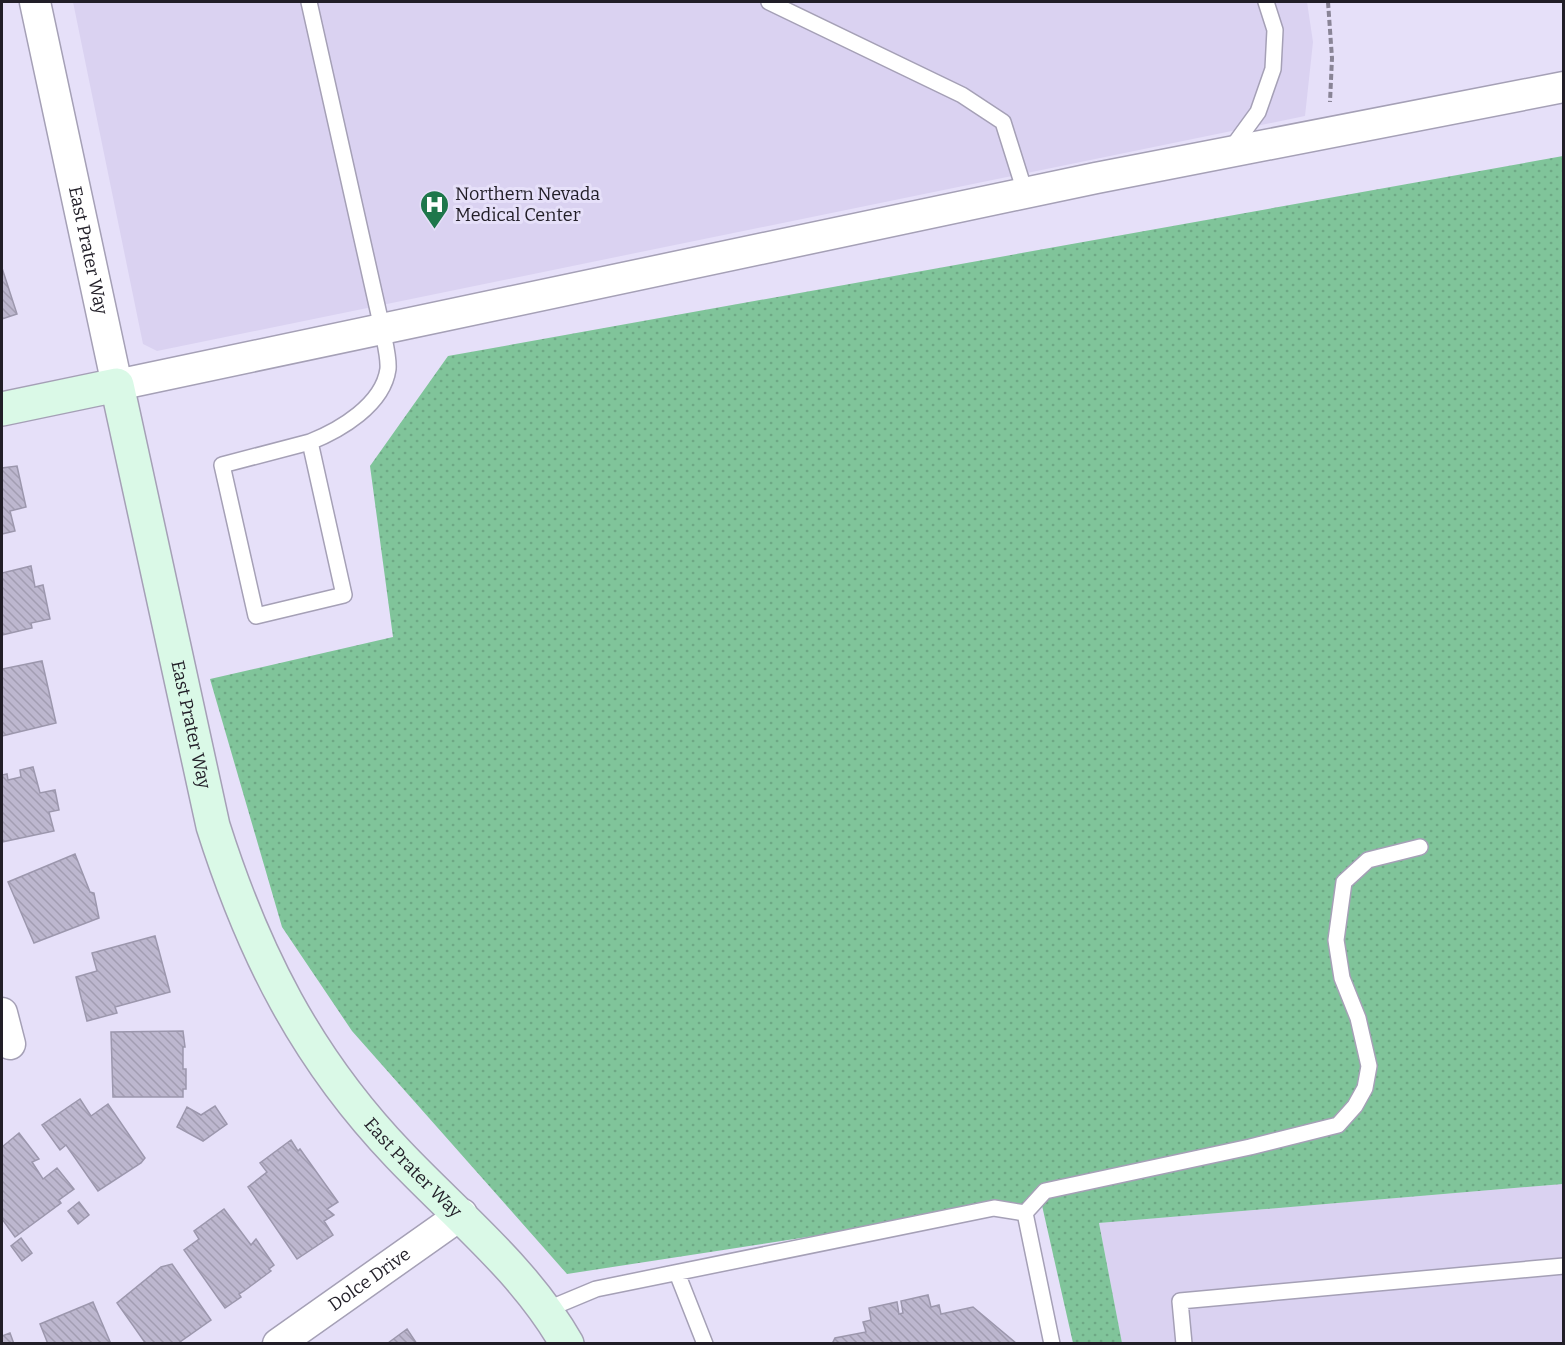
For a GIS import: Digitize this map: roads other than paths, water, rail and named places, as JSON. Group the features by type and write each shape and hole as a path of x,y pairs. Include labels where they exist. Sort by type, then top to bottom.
{"street":[{"name":"East Prater Way","path":"35,2 213,826 235,897 265,965 299,1025 350,1099 399,1155 462,1214 548,1309 567,1344"},
{"path":"2,409 1025,192 1563,87"},
{"path":"2,1013 13,1050"},
{"name":"Dolce Drive","path":"278,1344 462,1214"}],"lane":[{"path":"309,2 382,327 388,367 382,389 335,432 310,442 222,465 256,616 344,595 310,442"},
{"path":"769,2 962,95 1003,122 1025,192"},
{"path":"1229,152 1258,112 1273,69 1275,30 1266,2"},
{"path":"1024,1213 1045,1191 1250,1147 1338,1125 1355,1106 1365,1088 1369,1066 1358,1018 1342,978 1336,940 1344,882 1368,860 1420,847"},
{"path":"548,1309 596,1289 994,1208 1024,1213"},
{"path":"1024,1213 1052,1344"},
{"path":"1184,1344 1180,1301 1563,1266"},
{"path":"676,1273 705,1344"}],"place":[{"name":"Northern Nevada Medical Center","path":"434,230"}]}
